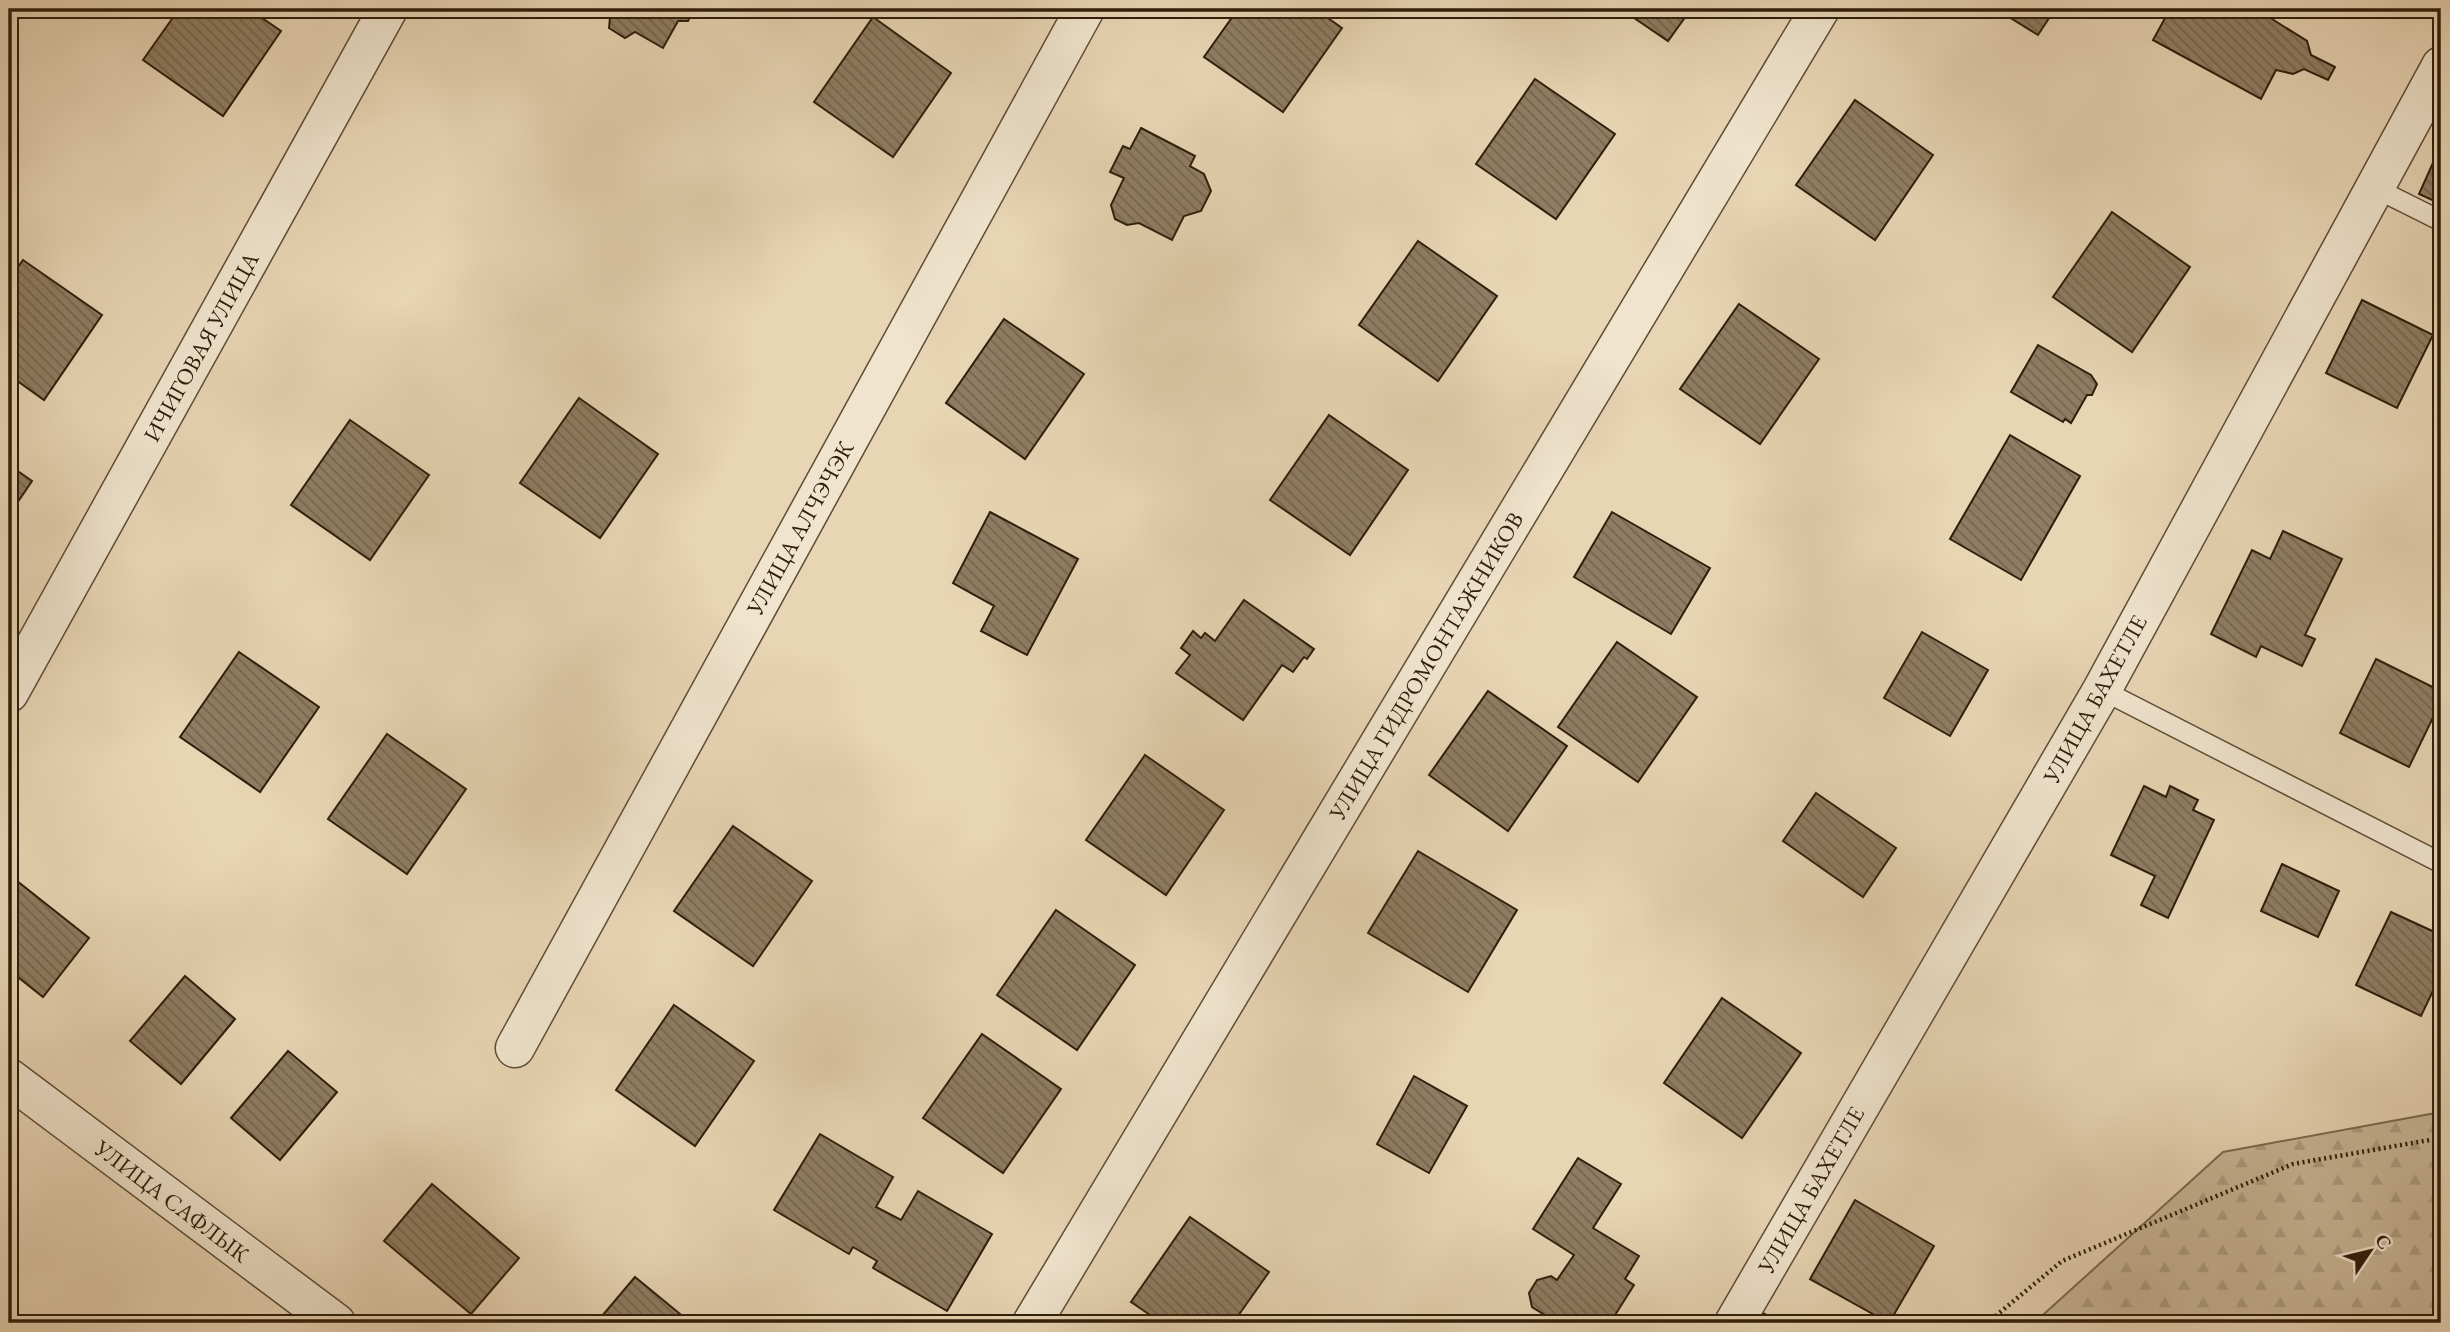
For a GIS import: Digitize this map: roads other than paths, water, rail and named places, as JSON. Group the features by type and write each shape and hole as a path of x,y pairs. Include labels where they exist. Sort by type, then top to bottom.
{"street":[{"name":"ИЧИГОВАЯ УЛИЦА","path":"12,689 388,9"},
{"name":"УЛИЦА АЛЧЭЧЭК","path":"515,1048 1085,9"},
{"name":"УЛИЦА ГИДРОМОНТАЖНИКОВ","path":"1032,1323 1820,9"},
{"name":"УЛИЦА БАХЕТЛЕ","path":"1734,1323 2102,690 2441,66"},
{"name":"УЛИЦА САФЛЫК","path":"9,1078 335,1323"}],"lane":[{"path":"2375,188 2441,221"},
{"path":"2102,690 2441,863"}]}
